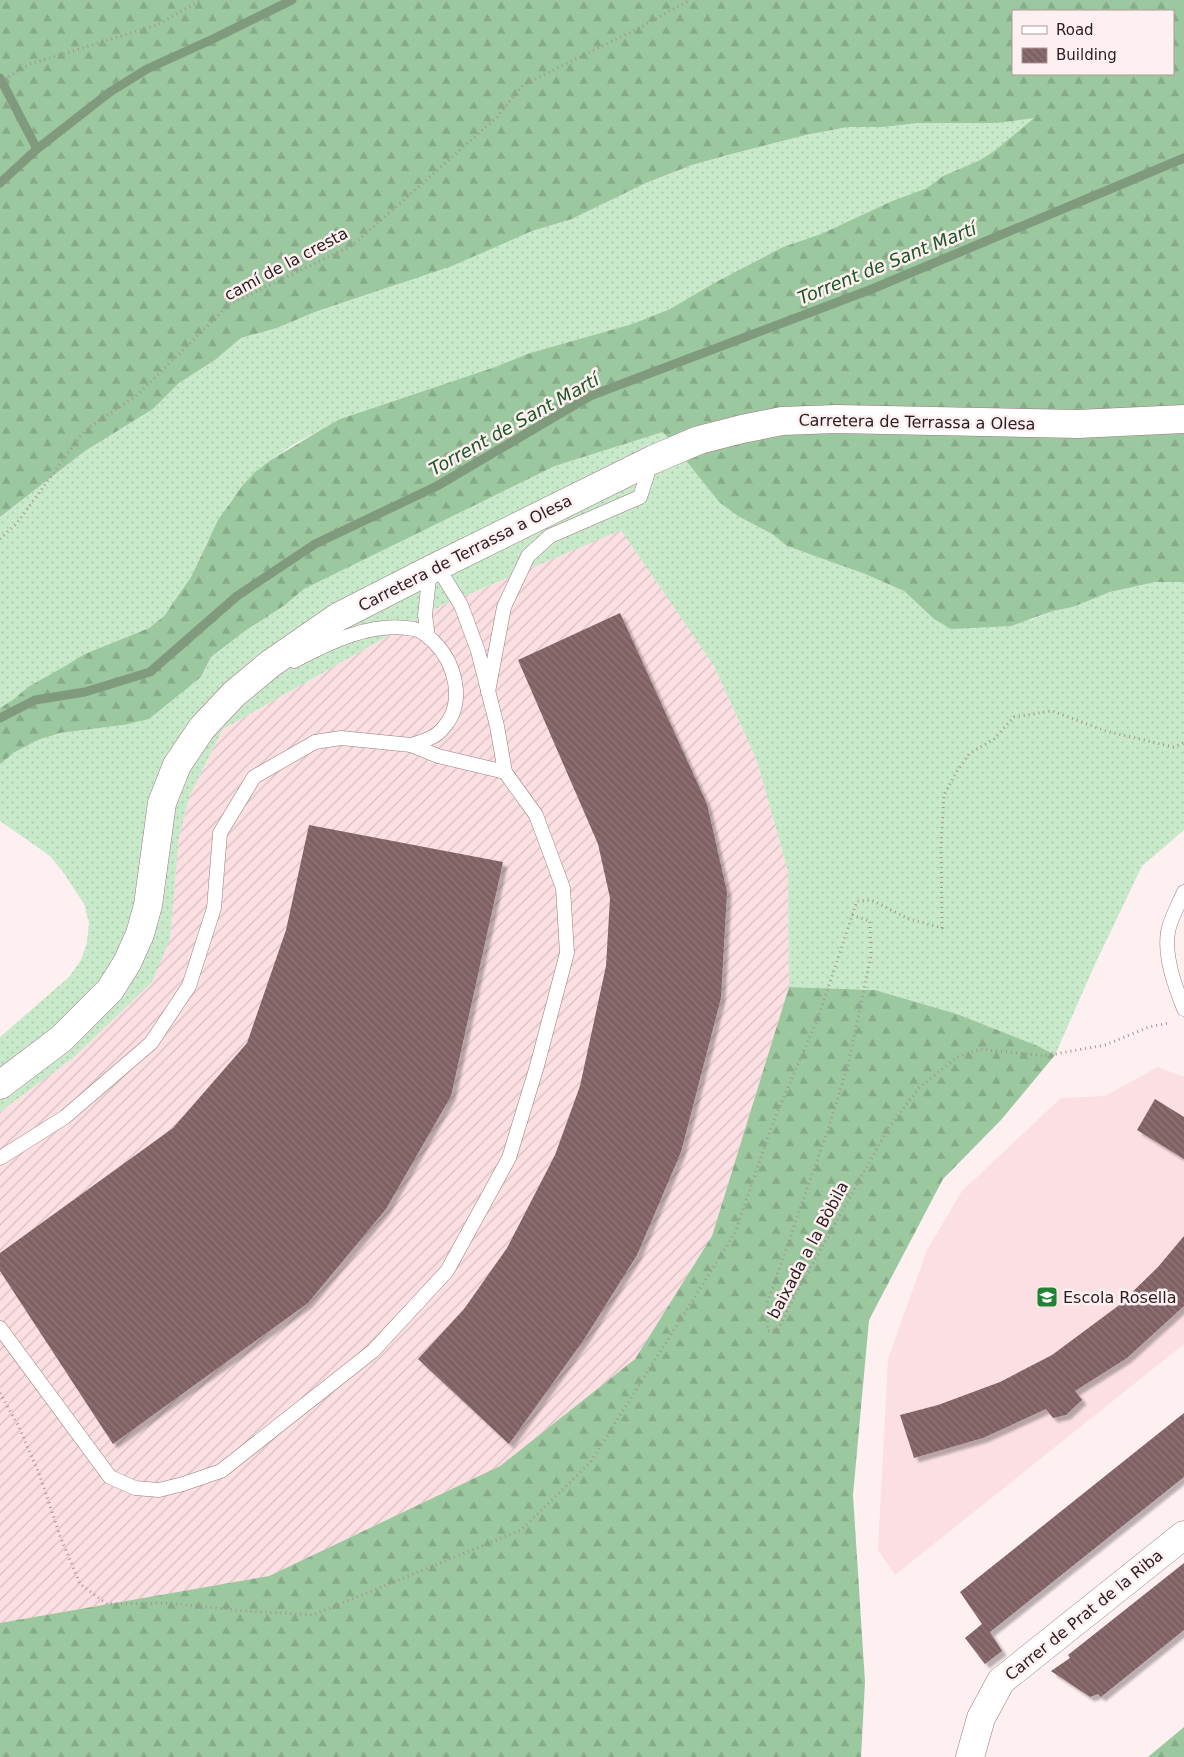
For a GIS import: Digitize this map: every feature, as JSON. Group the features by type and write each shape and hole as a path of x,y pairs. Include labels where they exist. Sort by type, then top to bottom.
{"street":[{"name":"Carretera de Terrassa a Olesa","path":"0,1085 68,1032 110,990 127,963 140,934 148,904 162,803 177,765 202,728 234,694 270,664 338,617 652,460 699,440 742,429 782,421 836,418 1078,424 1184,420"},
{"name":"Carrer de Prat de la Riba","path":"970,1757 981,1718 1001,1681 1184,1534"}],"lane":[{"path":"488,692 504,607 528,556 550,536 640,497 652,460"},
{"path":"428,637 425,615 433,568"},
{"path":"0,1328 110,1477 135,1488 159,1490 221,1471 373,1351 447,1271 509,1158 538,1066 567,953 563,888 536,815 505,772 497,726 478,651 461,605 433,568"},
{"path":"234,694 337,640 372,629 395,627 416,629 439,648 451,666 456,684 455,707 444,727 429,739 411,745"},
{"path":"0,1158 65,1117 152,1043 189,986 214,908 220,834 254,777 315,742 341,738 411,745 438,756 505,772"},
{"path":"1184,892 1168,931 1168,954 1177,991 1184,1009"}],"path":[{"path":"0,82 30,64 156,25 201,0"},
{"name":"camí de la cresta","path":"0,539 17,523 85,430 136,396 230,304 353,245 497,117 523,85 639,28 690,0"},
{"path":"0,1393 18,1425 40,1476 60,1536 80,1584 107,1604 167,1603 244,1611 314,1615 521,1530 590,1462 735,1232 773,1122 818,1018 857,901 871,900 909,919 942,928 944,794 968,754 994,739 1014,717 1052,712 1116,733 1173,746 1184,742"},
{"name":"baixada a la Bòbila","path":"852,915 870,921 871,956 860,1011 848,1065 829,1126 767,1304 768,1331 778,1330 792,1301 889,1127 919,1088 957,1057 981,1049 1044,1056 1104,1045 1149,1028 1175,1022"}],"shaded area":[{"path":"622,529 714,666 757,761 788,871 789,987 712,1236 635,1359 500,1466 269,1576 0,1623 0,1112 74,1057 170,939 179,837 190,795 223,729 441,606"},
{"name":"Escola Rosella","path":"1158,1067 1184,1077 1184,1344 895,1575 878,1550 888,1359 927,1250 962,1191 1061,1098 1105,1096"}],"green space":[{"path":"0,0 1184,0 1184,582 1156,582 1110,592 1073,607 1053,611 1011,626 951,629 934,619 904,591 865,574 787,546 772,534 738,516 719,502 663,432 555,466 304,589 285,605 245,631 211,657 201,677 149,719 123,725 60,733 38,740 15,752 0,764 0,708 28,687 85,654 149,628 164,616 191,577 218,520 242,486 255,472 271,460 340,419 492,368 530,353 632,324 670,309 714,283 783,247 821,234 892,201 927,188 943,176 978,161 993,152 1034,118 997,123 919,123 884,127 848,127 806,135 692,165 646,183 572,219 532,231 452,266 315,312 277,328 241,338 215,360 179,383 153,409 85,451 0,517"},
{"path":"1035,117 993,152 978,161 943,176 927,188 892,201 821,234 783,247 714,283 670,309 632,324 530,353 492,368 340,419 291,446 255,472 230,502 208,540 191,577 164,616 149,628 107,645 67,665 0,708 0,517 85,451 153,409 179,383 215,360 241,338 277,328 315,312 393,286 532,231 572,219 646,183 692,165 806,135 848,127 884,127 919,123 997,123"},
{"path":"663,432 719,502 772,534 787,546 865,574 904,591 934,619 1031,620 1053,611 1073,607 1110,592 1156,582 1184,582 1184,830 1142,866 1096,962 1055,1055 1038,1046 957,1014 875,990 789,987 788,871 757,761 714,666 621,530 441,606 223,729 190,795 179,837 170,939 152,982 74,1057 0,1112 0,1037 69,977 81,960 87,942 89,923 84,904 50,856 0,821 0,764 15,752 38,740 60,733 123,725 201,677 211,657 245,631 285,605 304,589 555,466"},
{"path":"789,987 875,990 957,1014 1038,1046 1055,1055 1001,1120 943,1179 869,1320 853,1495 865,1682 861,1757 0,1757 0,1623 269,1576 500,1466 635,1359 712,1236"},
{"path":"1184,1727 1184,1757 1148,1757"}],"building":[{"path":"620,613 707,804 727,892 721,998 681,1152 637,1255 585,1338 509,1444 418,1359 464,1309 507,1248 555,1155 580,1086 606,966 610,898 598,844 518,660"},
{"path":"309,825 503,862 451,1096 386,1209 308,1303 113,1444 0,1271 0,1253 173,1128 247,1043 286,930"},
{"path":"1155,1099 1184,1117 1184,1159 1137,1130"},
{"path":"1184,1236 1184,1306 1127,1358 1075,1391 1082,1400 1066,1415 1053,1418 1046,1409 983,1438 914,1458 900,1415 938,1405 1000,1382 1052,1355 1118,1306 1158,1267"},
{"path":"1184,1413 1184,1477 990,1632 1002,1651 985,1664 965,1638 982,1624 960,1592"},
{"path":"1184,1563 1184,1630 1101,1697 1098,1694 1090,1697 1051,1671 1070,1658 1068,1655"}],"waterway":[{"path":"0,183 37,149 110,92 147,69 292,0"},
{"path":"0,78 37,149"},
{"name":"Torrent de Sant Martí","path":"0,718 35,700 85,692 150,672 237,596 315,544 437,486 590,396 872,289 1184,158"}],"place":[{"name":"Escola Rosella","path":"1047,1297"}]}
